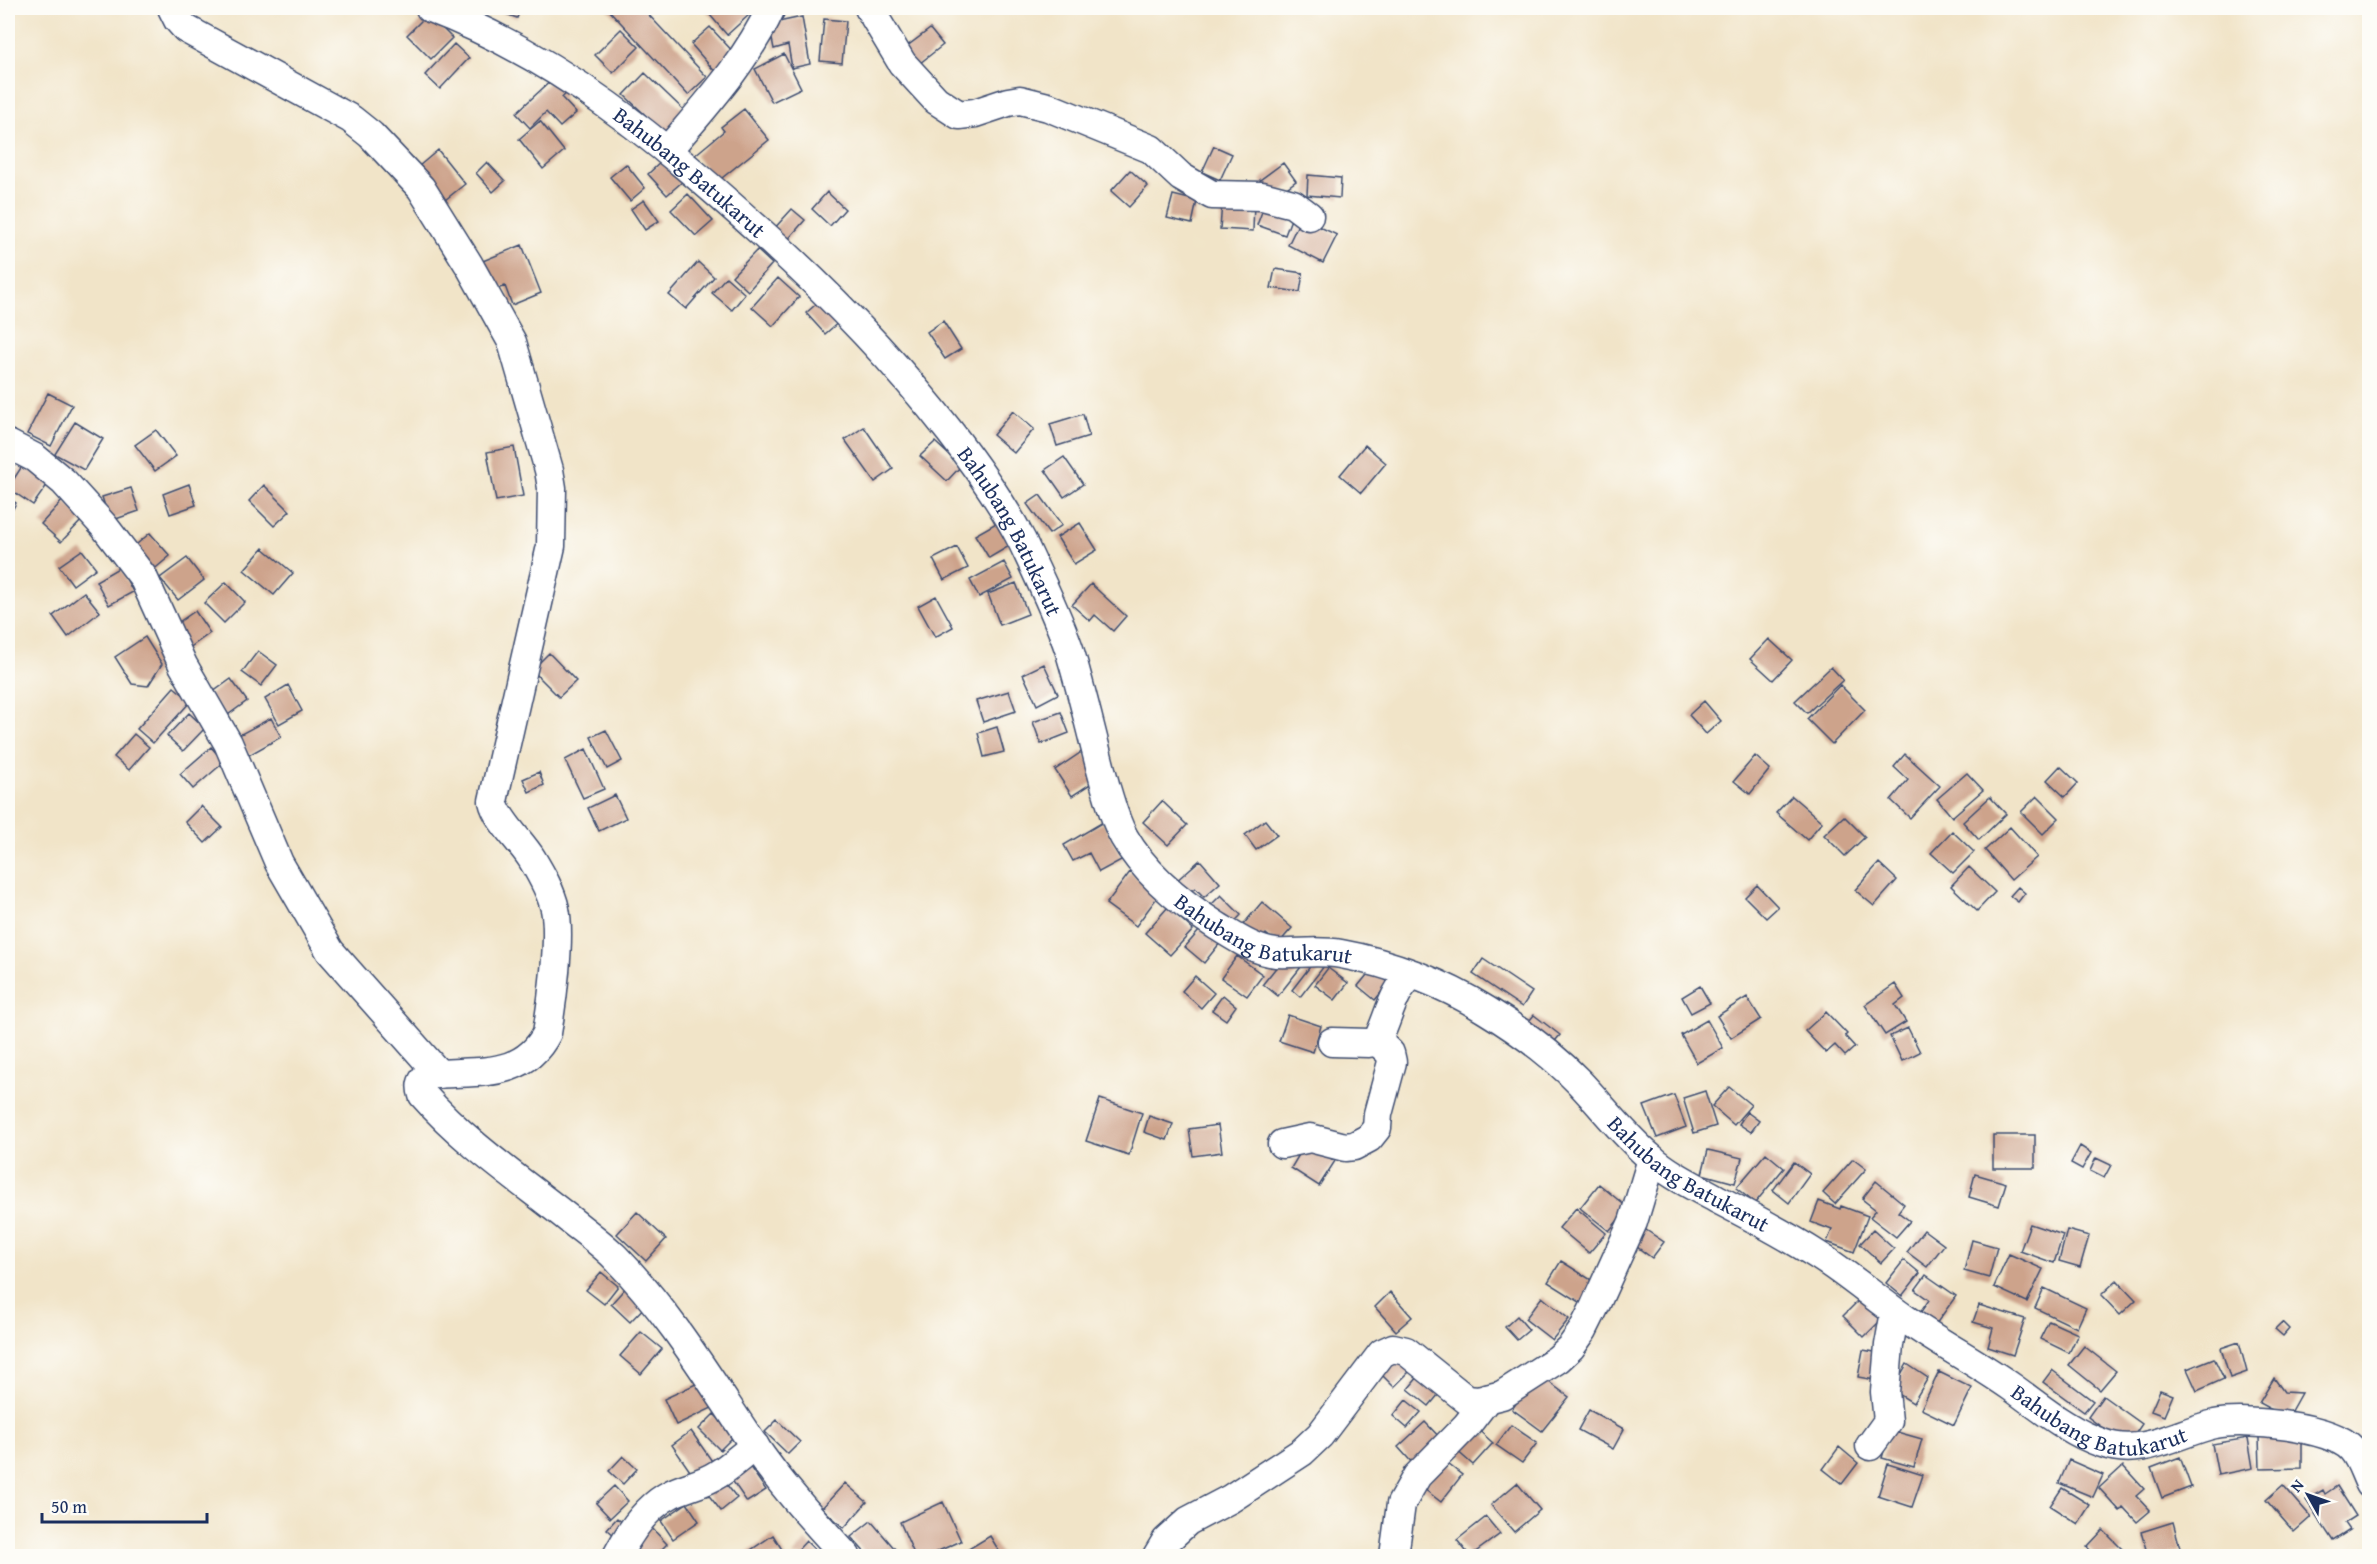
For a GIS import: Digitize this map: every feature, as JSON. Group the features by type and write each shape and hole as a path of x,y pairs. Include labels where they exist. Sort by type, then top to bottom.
{"street":[{"path":"171,8 181,26 351,119 371,135 421,188 469,265 512,342 549,470 552,488 551,546 493,801 531,858 548,888 555,909 557,927 548,1027 542,1043 512,1067 487,1072 428,1075 422,1080 420,1088 423,1095 483,1151 613,1256 667,1316 755,1446 846,1557"},
{"name":"Bahubang Batukarut","path":"430,8 511,43 561,72 604,101 667,151 823,287 921,395 998,498 1022,541 1068,646 1114,814 1124,837 1141,861 1184,904 1215,925 1259,949 1271,953 1311,950 1368,960 1412,975 1484,1008 1528,1038 1576,1078 1622,1130 1652,1159 1679,1178 1839,1269 1895,1312 1952,1351 2009,1385 2080,1434 2098,1443 2131,1449 2170,1441 2219,1423 2241,1422 2320,1431 2340,1439 2350,1447 2360,1459 2370,1484"},
{"path":"667,151 718,91 762,28 771,8"},
{"path":"869,8 902,63 936,100 959,115 975,113 1020,100 1048,107 1151,149 1181,177 1212,195 1262,196 1293,204 1309,216"},
{"path":"8,444 36,458 64,482 104,526 143,577 183,664 228,742 279,863 330,951 439,1074"},
{"path":"1332,1042 1369,1043 1377,1041 1387,1022 1397,992 1412,975"},
{"path":"1282,1144 1310,1138 1345,1147 1354,1146 1369,1138 1377,1128 1378,1114 1392,1062 1390,1053 1377,1041"},
{"path":"1157,1557 1166,1540 1188,1521 1230,1499 1302,1452 1320,1435 1382,1353 1392,1348 1416,1356 1456,1393 1467,1400 1487,1399 1502,1395 1558,1359 1571,1347 1583,1330 1633,1222 1652,1159"},
{"path":"1870,1446 1888,1420 1885,1392 1895,1312"},
{"path":"1394,1557 1401,1504 1417,1476 1467,1425 1487,1399"},
{"path":"617,1557 635,1527 659,1502 668,1495 696,1487 718,1474 755,1446"}],"building":[{"path":"489,8 521,8 517,18"},
{"path":"647,8 644,10 707,77 688,95 608,9"},
{"path":"704,8 744,8 750,14 727,35"},
{"path":"428,14 452,38 431,59 407,35"},
{"path":"802,17 810,64 792,68 788,45 774,49 769,24"},
{"path":"824,19 846,21 842,63 820,61"},
{"path":"710,27 737,56 717,74 691,44"},
{"path":"621,29 639,47 613,73 595,55"},
{"path":"930,29 943,45 915,67 902,50"},
{"path":"454,44 469,58 440,89 425,75"},
{"path":"784,54 801,88 772,102 755,69"},
{"path":"645,73 691,117 671,139 624,95"},
{"path":"556,76 569,90 562,98 576,113 560,127 546,112 530,128 516,113"},
{"path":"744,109 769,140 717,182 695,155 724,131 721,127"},
{"path":"540,121 564,151 543,169 519,139"},
{"path":"1214,146 1232,154 1220,180 1202,172"},
{"path":"438,150 465,184 445,200 419,166"},
{"path":"663,160 682,182 667,195 648,174"},
{"path":"487,162 505,181 493,192 476,173"},
{"path":"1283,163 1296,181 1273,198 1260,180"},
{"path":"626,164 645,188 630,201 610,177"},
{"path":"1130,170 1148,186 1129,207 1111,191"},
{"path":"1308,175 1341,178 1340,198 1307,195"},
{"path":"827,192 845,209 830,226 812,209"},
{"path":"688,194 713,221 696,236 671,210"},
{"path":"1173,195 1197,201 1192,224 1167,218"},
{"path":"644,200 659,221 645,230 631,209"},
{"path":"1266,201 1294,211 1285,235 1257,225"},
{"path":"1222,202 1254,203 1253,231 1220,229"},
{"path":"792,209 805,220 785,243 772,231"},
{"path":"1301,218 1337,235 1323,263 1288,245"},
{"path":"522,245 541,293 512,305 505,286 489,292 478,263"},
{"path":"757,250 772,264 748,291 732,276"},
{"path":"698,262 714,277 686,309 669,295"},
{"path":"1275,269 1303,273 1300,292 1271,288"},
{"path":"726,277 745,294 732,310 712,293"},
{"path":"778,278 799,297 773,326 752,307"},
{"path":"822,299 840,321 825,334 806,313"},
{"path":"943,321 961,349 945,359 927,332"},
{"path":"48,393 72,405 51,446 27,434"},
{"path":"1013,411 1034,429 1014,453 993,435"},
{"path":"1083,414 1089,436 1057,446 1050,424"},
{"path":"75,422 103,439 84,470 55,454"},
{"path":"864,427 893,469 875,482 845,440"},
{"path":"156,430 176,456 155,471 135,445"},
{"path":"935,442 961,466 947,481 920,456"},
{"path":"1365,445 1386,463 1361,493 1340,475"},
{"path":"514,447 523,496 496,501 487,452"},
{"path":"1064,457 1083,484 1064,497 1045,470"},
{"path":"24,463 50,481 33,505 8,488"},
{"path":"189,484 196,505 170,514 163,494"},
{"path":"264,485 290,511 274,526 249,501"},
{"path":"131,488 139,511 110,521 102,497"},
{"path":"1040,495 1062,525 1049,534 1027,504"},
{"path":"8,498 16,503 8,518"},
{"path":"63,500 83,519 61,542 41,524"},
{"path":"998,522 1011,545 989,558 975,535"},
{"path":"1080,523 1097,550 1074,564 1057,537"},
{"path":"150,533 170,556 151,572 131,549"},
{"path":"957,547 968,568 944,580 933,559"},
{"path":"263,548 293,573 274,595 244,570"},
{"path":"82,550 96,568 73,585 59,566"},
{"path":"187,558 204,580 178,600 160,578"},
{"path":"1004,562 1013,579 979,597 970,580"},
{"path":"120,567 133,592 109,605 96,581"},
{"path":"226,582 245,602 224,623 204,603"},
{"path":"1016,583 1028,614 1000,625 988,594"},
{"path":"1091,584 1126,616 1113,631 1095,615 1090,621 1072,605"},
{"path":"84,592 100,612 68,637 53,616"},
{"path":"936,596 953,627 935,637 918,606"},
{"path":"195,611 210,633 185,651 169,629"},
{"path":"145,637 162,664 148,686 132,684 115,657"},
{"path":"1769,639 1792,660 1773,680 1750,659"},
{"path":"258,651 277,665 261,686 242,672"},
{"path":"549,653 576,681 559,697 532,670"},
{"path":"1044,664 1058,694 1037,705 1023,674"},
{"path":"1831,667 1843,680 1807,713 1795,701"},
{"path":"231,679 247,701 225,717 209,695"},
{"path":"288,685 302,711 279,724 265,699"},
{"path":"1840,685 1865,710 1832,744 1807,719"},
{"path":"174,687 191,701 153,743 137,729"},
{"path":"1009,691 1016,711 983,722 976,701"},
{"path":"1704,701 1721,721 1706,734 1689,715"},
{"path":"1061,712 1069,733 1041,744 1033,722"},
{"path":"189,713 205,728 183,751 167,736"},
{"path":"271,718 281,737 249,755 239,735"},
{"path":"997,727 1004,752 984,757 978,733"},
{"path":"606,730 622,761 607,769 591,737"},
{"path":"134,734 149,747 129,770 114,757"},
{"path":"211,747 224,762 193,789 180,774"},
{"path":"586,749 604,789 583,798 565,760"},
{"path":"1083,751 1101,777 1072,796 1055,770"},
{"path":"1905,754 1940,786 1910,818 1891,800 1908,780 1894,767"},
{"path":"1755,756 1770,769 1750,794 1734,781"},
{"path":"2060,766 2078,783 2065,797 2047,780"},
{"path":"539,772 544,785 529,792 523,779"},
{"path":"1967,773 1983,790 1952,817 1937,799"},
{"path":"615,795 626,818 599,831 588,808"},
{"path":"1792,796 1822,822 1807,840 1776,813"},
{"path":"2037,796 2059,818 2043,834 2021,812"},
{"path":"1990,797 2006,814 1979,840 1963,822"},
{"path":"1162,801 1187,825 1168,845 1143,822"},
{"path":"201,806 222,827 205,843 185,822"},
{"path":"1844,816 1865,837 1845,856 1824,835"},
{"path":"1265,820 1277,835 1256,850 1245,835"},
{"path":"1103,822 1123,859 1099,872 1089,853 1073,861 1064,845"},
{"path":"2010,827 2037,857 2011,880 1985,850"},
{"path":"1952,831 1974,852 1953,873 1931,853"},
{"path":"1200,860 1220,883 1204,897 1195,888 1186,896 1175,882"},
{"path":"1879,863 1897,880 1874,906 1855,890"},
{"path":"1969,867 1995,892 1977,911 1951,886"},
{"path":"1130,872 1159,895 1136,926 1106,904"},
{"path":"1757,885 1778,907 1766,918 1745,897"},
{"path":"2018,887 2025,893 2018,902 2010,896"},
{"path":"1221,895 1241,915 1227,930 1207,909"},
{"path":"1262,902 1292,928 1278,944 1266,934 1260,941 1242,926"},
{"path":"1168,907 1193,930 1170,955 1145,933"},
{"path":"1206,923 1224,938 1204,963 1185,947"},
{"path":"1286,955 1301,967 1278,996 1263,984"},
{"path":"1237,956 1263,975 1247,996 1221,978"},
{"path":"1316,959 1325,965 1300,997 1292,990"},
{"path":"1483,959 1532,992 1522,1007 1473,974"},
{"path":"1328,968 1348,983 1335,1000 1315,985"},
{"path":"1372,969 1389,983 1375,1000 1358,986"},
{"path":"1195,976 1214,993 1201,1008 1182,991"},
{"path":"1895,984 1904,998 1895,1005 1906,1022 1885,1035 1865,1005"},
{"path":"1700,986 1710,1003 1691,1013 1682,997"},
{"path":"1223,995 1236,1006 1226,1020 1212,1010"},
{"path":"1747,997 1761,1019 1731,1038 1717,1016"},
{"path":"1826,1012 1847,1034 1845,1036 1855,1047 1845,1056 1835,1045 1826,1053 1805,1031"},
{"path":"1288,1015 1321,1026 1313,1052 1279,1041"},
{"path":"1534,1015 1560,1035 1551,1046 1525,1026"},
{"path":"1707,1020 1723,1048 1697,1063 1681,1035"},
{"path":"1908,1028 1920,1052 1902,1061 1890,1036"},
{"path":"1729,1087 1751,1105 1734,1125 1712,1106"},
{"path":"1705,1091 1716,1126 1694,1133 1683,1098"},
{"path":"1674,1095 1686,1127 1657,1138 1644,1106"},
{"path":"1100,1099 1142,1113 1129,1155 1086,1141"},
{"path":"1747,1112 1759,1121 1751,1132 1739,1124"},
{"path":"1149,1116 1173,1124 1167,1140 1144,1132"},
{"path":"1218,1125 1222,1152 1193,1156 1189,1129"},
{"path":"1993,1135 2035,1135 2035,1168 1993,1168"},
{"path":"1306,1143 1335,1161 1319,1186 1291,1168"},
{"path":"2080,1146 2091,1153 2082,1169 2071,1163"},
{"path":"1708,1150 1742,1158 1735,1183 1702,1174"},
{"path":"1766,1153 1784,1168 1755,1203 1736,1188"},
{"path":"2096,1158 2111,1165 2104,1178 2090,1171"},
{"path":"1853,1159 1866,1169 1835,1204 1823,1193"},
{"path":"1794,1162 1810,1174 1789,1203 1773,1190"},
{"path":"1975,1174 2006,1183 1999,1206 1969,1197"},
{"path":"1876,1181 1904,1204 1898,1212 1910,1221 1896,1237 1870,1217 1876,1210 1862,1199"},
{"path":"1599,1184 1628,1208 1609,1231 1580,1208"},
{"path":"1819,1201 1868,1216 1854,1252 1827,1242 1832,1230 1811,1222"},
{"path":"1576,1208 1606,1233 1589,1253 1559,1228"},
{"path":"637,1212 666,1239 646,1261 617,1234"},
{"path":"2030,1224 2063,1235 2054,1263 2020,1251"},
{"path":"1640,1226 1664,1242 1652,1258 1629,1241"},
{"path":"1873,1230 1894,1249 1881,1263 1860,1244"},
{"path":"1924,1230 1944,1245 1927,1267 1907,1252"},
{"path":"2067,1230 2089,1236 2080,1267 2059,1261"},
{"path":"1972,1240 1997,1247 1989,1278 1964,1271"},
{"path":"2009,1254 2043,1269 2027,1302 1994,1287"},
{"path":"1904,1260 1920,1273 1902,1296 1886,1283"},
{"path":"1561,1261 1596,1283 1583,1304 1548,1282"},
{"path":"601,1272 618,1286 604,1304 586,1290"},
{"path":"1926,1275 1956,1296 1936,1324 1920,1313 1929,1300 1915,1290"},
{"path":"2117,1280 2136,1300 2120,1315 2101,1295"},
{"path":"630,1283 649,1302 630,1322 611,1304"},
{"path":"2044,1288 2086,1308 2077,1328 2035,1308"},
{"path":"1390,1292 1412,1317 1396,1331 1375,1307"},
{"path":"1866,1293 1887,1314 1864,1337 1843,1316"},
{"path":"1542,1297 1569,1319 1552,1340 1525,1319"},
{"path":"1979,1305 2025,1319 2013,1355 1988,1347 1993,1328 1973,1322"},
{"path":"1517,1316 1529,1330 1517,1340 1505,1327"},
{"path":"2049,1321 2078,1334 2069,1353 2040,1339"},
{"path":"2282,1322 2289,1329 2283,1336 2275,1329"},
{"path":"641,1332 662,1349 641,1374 620,1356"},
{"path":"2239,1342 2247,1372 2230,1378 2221,1348"},
{"path":"2084,1346 2116,1371 2100,1390 2069,1365"},
{"path":"1863,1350 1880,1353 1880,1381 1858,1377"},
{"path":"1397,1351 1413,1368 1394,1387 1378,1371"},
{"path":"2214,1358 2224,1379 2197,1391 2187,1369"},
{"path":"1907,1364 1928,1378 1913,1403 1892,1390"},
{"path":"1424,1370 1444,1388 1429,1406 1408,1389"},
{"path":"2052,1370 2093,1401 2084,1412 2043,1382"},
{"path":"1939,1372 1972,1388 1954,1425 1921,1409"},
{"path":"1538,1374 1569,1397 1542,1431 1512,1409"},
{"path":"2274,1378 2284,1392 2301,1393 2287,1418 2259,1403"},
{"path":"700,1382 712,1408 676,1425 664,1399"},
{"path":"2160,1390 2173,1395 2164,1416 2151,1411"},
{"path":"2103,1396 2142,1424 2127,1446 2088,1417"},
{"path":"1406,1400 1421,1412 1407,1428 1393,1416"},
{"path":"1589,1410 1624,1429 1613,1449 1578,1430"},
{"path":"714,1414 735,1435 720,1450 699,1429"},
{"path":"777,1420 800,1442 788,1454 765,1432"},
{"path":"1425,1422 1442,1440 1415,1466 1398,1447"},
{"path":"1511,1425 1537,1443 1522,1463 1496,1445"},
{"path":"1474,1426 1493,1443 1473,1465 1454,1448"},
{"path":"1890,1430 1922,1439 1914,1467 1882,1458"},
{"path":"691,1431 714,1464 694,1477 672,1445"},
{"path":"2302,1436 2302,1468 2260,1469 2259,1437"},
{"path":"2248,1438 2253,1468 2218,1475 2212,1444"},
{"path":"1839,1447 1858,1463 1842,1484 1823,1469"},
{"path":"623,1456 637,1469 623,1484 609,1471"},
{"path":"2180,1457 2191,1487 2162,1498 2151,1468"},
{"path":"745,1460 766,1490 747,1502 727,1473"},
{"path":"2069,1460 2103,1475 2093,1497 2059,1483"},
{"path":"1444,1461 1462,1475 1441,1502 1423,1488"},
{"path":"1888,1464 1923,1475 1912,1507 1878,1496"},
{"path":"2123,1466 2144,1489 2136,1496 2150,1511 2137,1522 2123,1507 2120,1511 2099,1488"},
{"path":"723,1480 737,1498 721,1511 707,1493"},
{"path":"845,1483 867,1502 844,1528 822,1508"},
{"path":"1517,1483 1540,1510 1514,1532 1491,1505"},
{"path":"2283,1485 2311,1517 2294,1532 2266,1500"},
{"path":"614,1486 628,1501 610,1518 596,1503"},
{"path":"2337,1486 2356,1516 2345,1523 2350,1530 2333,1541 2306,1500 2323,1490 2325,1494"},
{"path":"2062,1488 2090,1505 2078,1524 2050,1506"},
{"path":"943,1502 961,1541 927,1556 915,1556 900,1522"},
{"path":"687,1503 699,1521 673,1539 661,1521"},
{"path":"1486,1517 1500,1534 1470,1556 1457,1540"},
{"path":"617,1518 625,1525 615,1536 607,1529"},
{"path":"871,1521 901,1556 868,1556 851,1537"},
{"path":"2173,1522 2181,1551 2164,1556 2148,1556 2141,1532"},
{"path":"649,1525 667,1544 655,1556 639,1556 628,1545"},
{"path":"2103,1530 2123,1550 2117,1556 2096,1556 2087,1547"},
{"path":"773,1535 786,1556 751,1556 748,1552"},
{"path":"990,1536 1002,1556 971,1556 967,1550"},
{"path":"806,1541 821,1556 793,1555"},
{"path":"2366,1549 2370,1556 2356,1556"}]}
